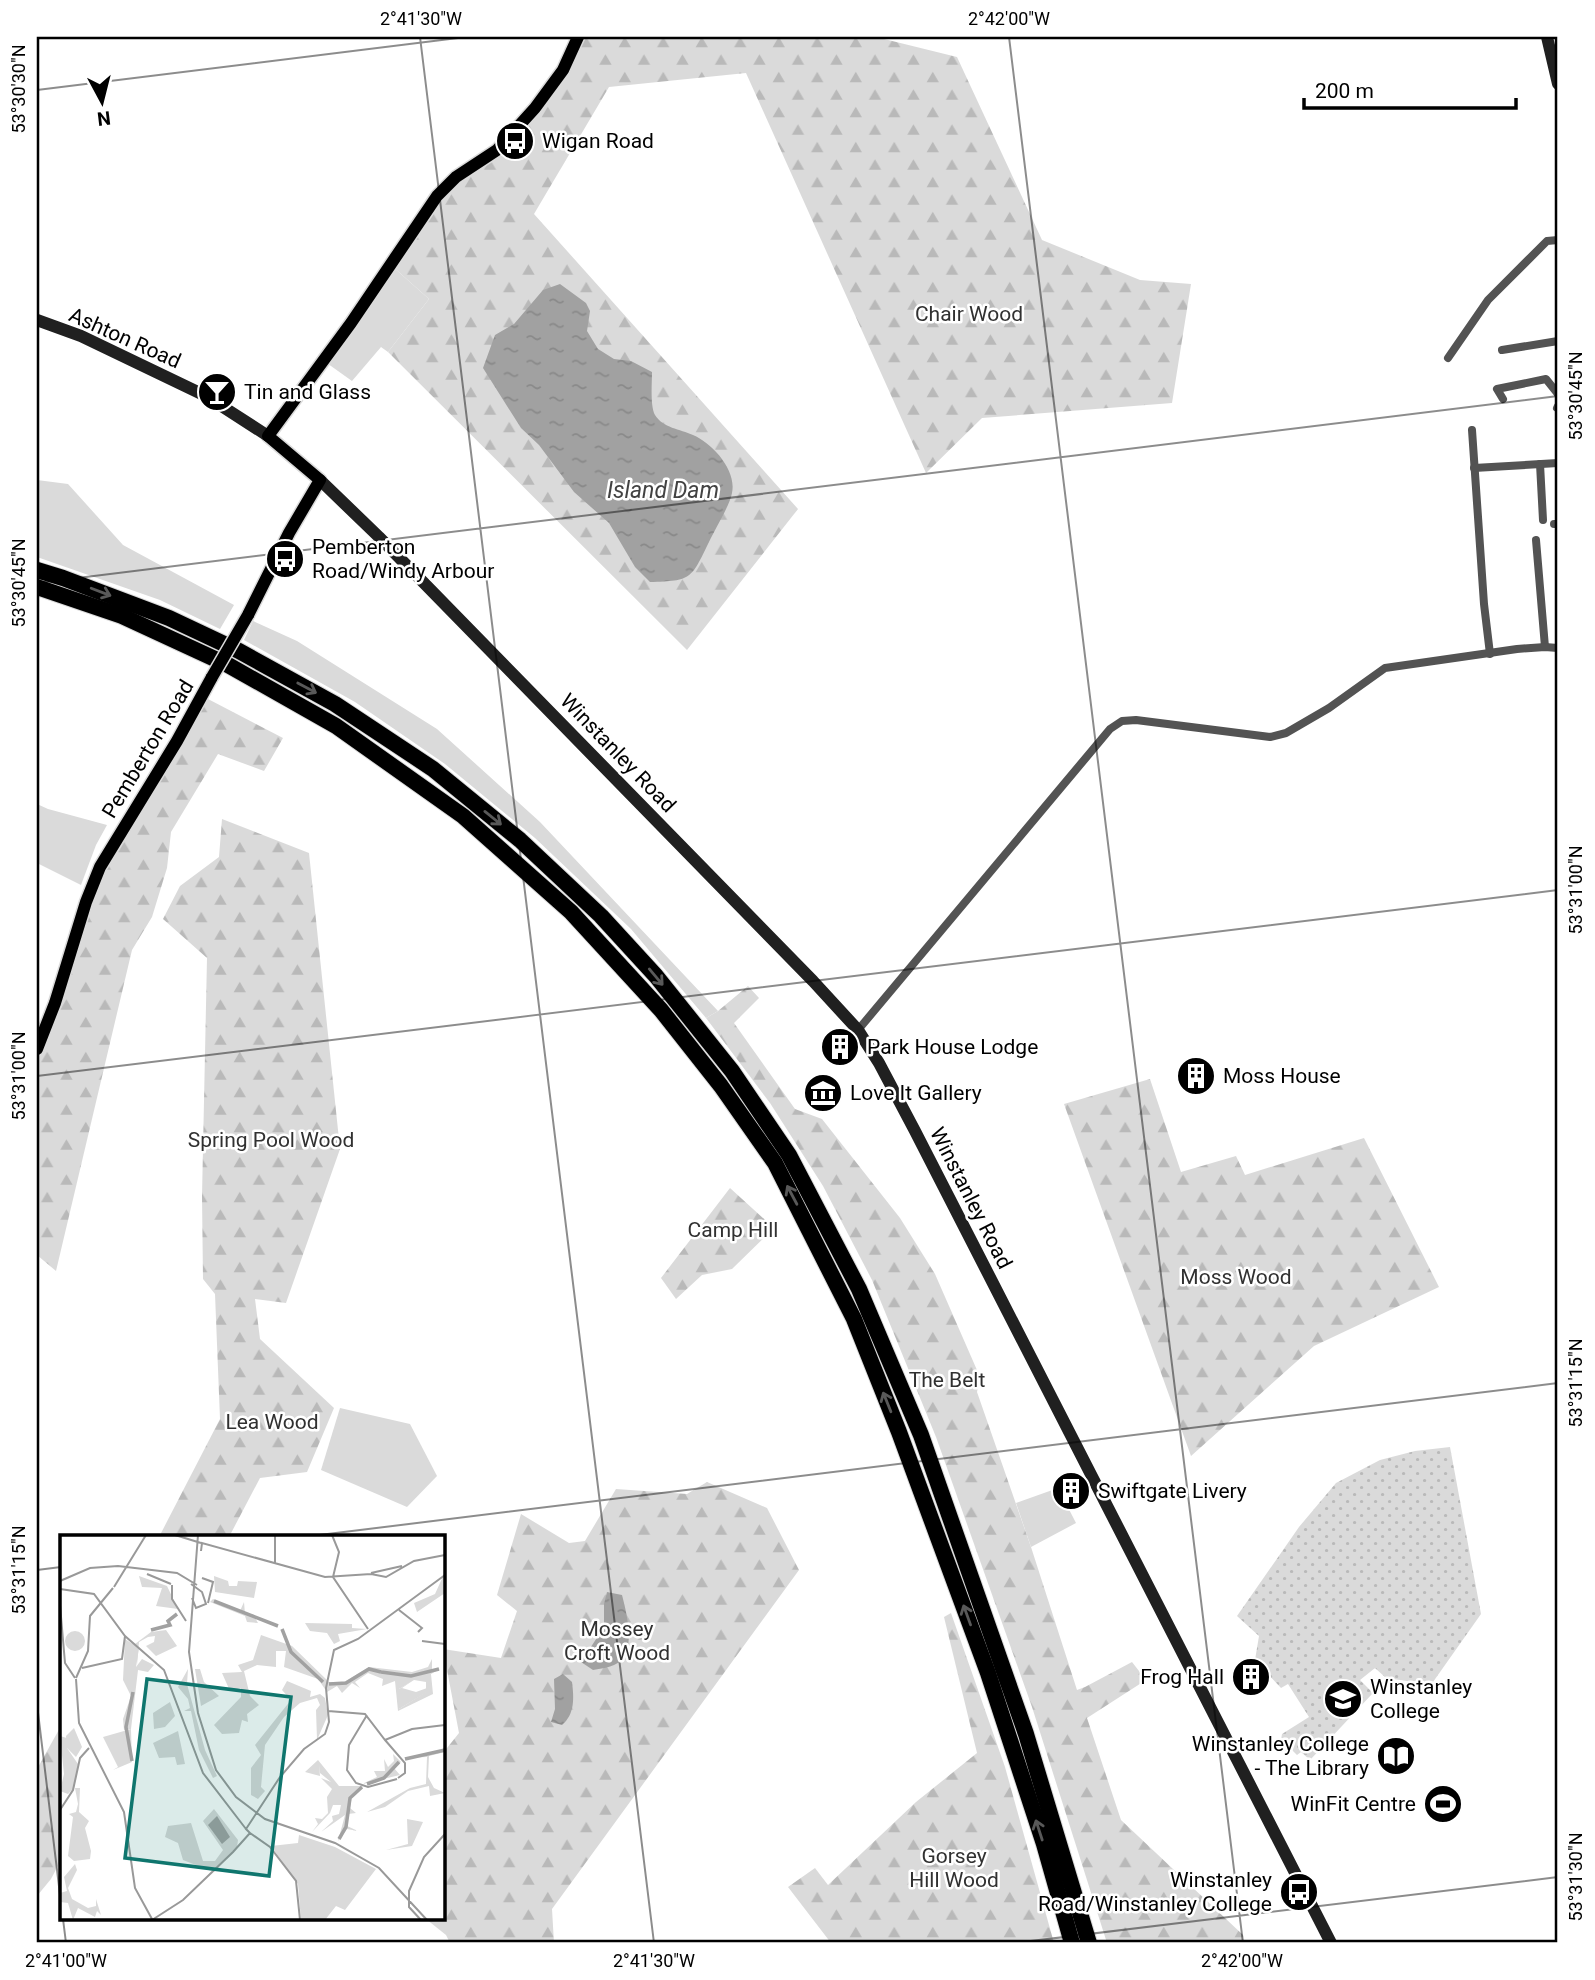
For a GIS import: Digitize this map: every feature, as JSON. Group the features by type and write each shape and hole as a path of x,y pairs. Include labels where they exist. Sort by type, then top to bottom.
{"highway":[{"path":"37,570 169,618 239,651 335,704 433,769 520,840 601,916 656,975 733,1071 789,1155 859,1289 921,1435 1026,1734 1089,1943"},
{"path":"37,587 122,616 228,665 337,726 463,816 571,912 661,1010 722,1086 775,1163 854,1319 900,1432 988,1673 1044,1844 1072,1943"}],"main road":[{"path":"268,436 351,323 437,196 456,177 497,150 535,108 564,70 578,37"},
{"name":"Winstanley Road","path":"268,436 320,481"},
{"name":"Pemberton Road","path":"37,1049 100,867 172,750 320,481"}],"street":[{"path":"1547,37 1558,84"},
{"path":"1448,358 1488,300 1547,241 1558,240"},
{"name":"Ashton Road","path":"38,322 81,336 206,396 268,436"},
{"path":"1502,350 1558,341"},
{"path":"1503,399 1497,389 1546,379 1558,394"},
{"path":"1472,430 1483,604 1490,654"},
{"path":"1474,468 1558,463"},
{"path":"1540,464 1543,520"},
{"name":"Winstanley Road","path":"320,481 379,537 858,1030 915,1131 1331,1943"},
{"path":"1536,540 1545,647"},
{"path":"858,1030 1110,729 1122,721 1136,720 1270,737 1286,733 1329,708 1385,668 1517,649 1558,648"}],"green space":[{"name":"Chair Wood","path":"582,37 876,37 957,57 1042,240 1140,280 1191,284 1172,403 982,418 926,473 746,73 609,87 534,214 798,509 687,650 388,352 429,299 392,266 434,193 497,146 541,102"},
{"path":"392,266 429,299 388,352 381,347 352,381 324,361"},
{"path":"37,480 68,484 123,545 234,605 220,629 160,600 37,557"},
{"path":"253,621 297,641 437,729 540,822 718,1011 706,1018 631,929 535,838 445,764 355,702 244,640"},
{"path":"208,699 283,738 264,771 218,754 171,832 167,868 152,917 132,950 56,1271 37,1255 37,1059 101,870"},
{"path":"37,804 107,825 96,845 81,885 37,863"},
{"name":"Spring Pool Wood","path":"222,819 309,853 340,1149 286,1303 255,1299 260,1339 334,1408 307,1472 260,1478 230,1535 160,1535 220,1419 215,1294 203,1279 207,958 163,919 180,886 219,857"},
{"name":"The Belt","path":"748,986 759,998 734,1023 795,1109 822,1119 900,1218 935,1274 980,1377 977,1392 1077,1690 1132,1662 1146,1680 1087,1718 1121,1820 1243,1935 1244,1943 1107,1943 1032,1707 936,1437 872,1280 823,1186 770,1103 706,1018"},
{"name":"Moss Wood","path":"1150,1079 1181,1172 1236,1156 1245,1175 1364,1138 1439,1287 1314,1346 1191,1456 1064,1104"},
{"name":"Camp Hill","path":"730,1188 774,1228 732,1269 702,1275 676,1299 661,1278"},
{"path":"340,1408 410,1424 437,1476 407,1507 321,1470"},
{"path":"1450,1447 1481,1614 1433,1682 1435,1685 1386,1678 1375,1668 1360,1680 1373,1693 1310,1760 1301,1752 1297,1755 1292,1750 1288,1754 1285,1747 1283,1749 1280,1746 1282,1734 1309,1717 1288,1684 1281,1688 1255,1660 1259,1636 1237,1616 1299,1527 1336,1483 1380,1460 1415,1451"},
{"name":"Mossey Croft Wood","path":"707,1482 767,1508 799,1570 552,1909 554,1943 450,1943 446,1935 427,1920 444,1920 444,1752 459,1733 444,1649 501,1658 517,1611 497,1595 521,1514 569,1543 585,1541 616,1489 687,1494"},
{"path":"1058,1488 1076,1523 1031,1547 1016,1503"},
{"name":"Gorsey Hill Wood","path":"951,1613 1005,1767 1054,1943 831,1943 788,1887 815,1868 828,1885 916,1802 977,1753 944,1617"},
{"path":"60,1728 60,1862 51,1879 37,1896 37,1769"}],"water":[{"name":"Island Dam","path":"560,284 586,303 590,311 587,331 598,349 614,359 631,361 652,372 652,406 658,419 708,444 722,458 731,475 731,498 698,564 682,579 650,582 635,567 609,523 574,492 539,445 521,428 483,368 495,335 514,324 543,290"},
{"path":"607,1592 622,1595 628,1626 627,1651 618,1663 593,1670 581,1662 604,1627"},
{"path":"563,1674 572,1682 573,1700 569,1716 562,1725 551,1722 555,1709 554,1679"}],"place":[{"name":"Wigan Road","path":"515,141"},
{"name":"Tin and Glass","path":"217,392"},
{"name":"Pemberton Road/Windy Arbour","path":"285,559"},
{"name":"Park House Lodge","path":"840,1047"},
{"name":"Moss House","path":"1196,1076"},
{"name":"Love It Gallery","path":"823,1093"},
{"name":"Swiftgate Livery","path":"1071,1491"},
{"name":"Frog Hall","path":"1251,1677"},
{"name":"Winstanley College","path":"1343,1699"},
{"name":"Winstanley College - The Library","path":"1396,1756"},
{"name":"WinFit Centre","path":"1443,1804"},
{"name":"Winstanley Road/Winstanley College","path":"1299,1892"}],"park label":[{"name":"Lea Wood","path":"272,1422"}]}
